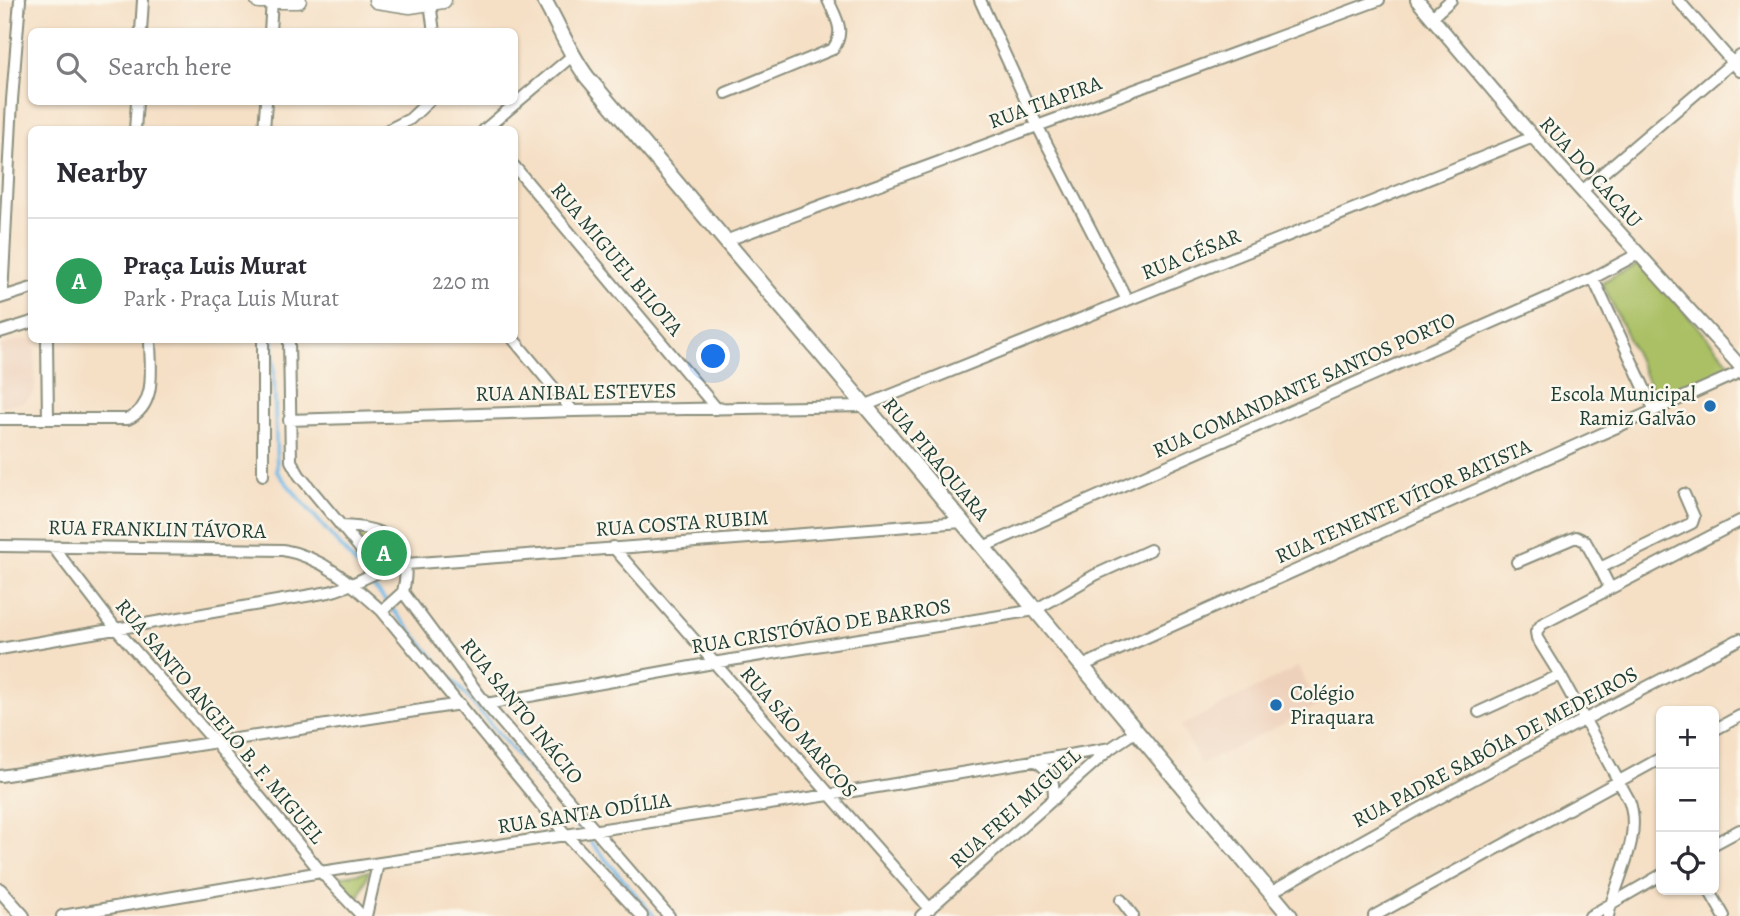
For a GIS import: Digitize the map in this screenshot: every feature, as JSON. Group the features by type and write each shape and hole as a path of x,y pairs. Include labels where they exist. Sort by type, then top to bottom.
{"main road":[{"path":"259,0 298,0"},
{"path":"377,0 410,5 437,1"},
{"name":"RUA PIRAQUARA","path":"544,0 572,56 587,77 1290,916"},
{"name":"RUA PIRAQUARA","path":"558,0 558,26"}],"street":[{"path":"20,0 1,297 28,289"},
{"path":"141,28 143,0"},
{"path":"270,28 272,0"},
{"path":"726,93 833,49 838,42 840,26 828,0"},
{"path":"980,0 1037,125 1127,300"},
{"name":"RUA TIAPIRA","path":"725,242 1379,0"},
{"name":"RUA DO CACAU","path":"1417,0 1533,137 1740,366"},
{"path":"1432,17 1451,0"},
{"path":"1583,190 1738,63 1678,0"},
{"path":"434,28 437,1"},
{"path":"518,101 572,56"},
{"path":"0,107 12,100"},
{"path":"135,126 137,105"},
{"path":"264,126 266,105"},
{"path":"397,126 410,120 425,105"},
{"path":"489,126 514,105"},
{"name":"RUA CÉSAR","path":"864,407 1533,137"},
{"name":"RUA MIGUEL BILOTA","path":"518,171 717,409"},
{"name":"RUA COMANDANTE SANTOS PORTO","path":"983,547 1593,278 1638,254"},
{"path":"1593,278 1654,409"},
{"path":"0,332 28,323"},
{"path":"47,343 48,419"},
{"path":"0,419 128,419 139,414 146,405 150,389 150,343"},
{"path":"263,343 263,475"},
{"path":"289,343 291,461 374,572"},
{"path":"516,343 573,411"},
{"name":"RUA TENENTE VÍTOR BATISTA","path":"1082,666 1740,373"},
{"name":"RUA ANIBAL ESTEVES","path":"289,420 573,411 864,407"},
{"path":"1600,568 1692,523 1694,517 1684,494"},
{"path":"1609,911 1631,838 1633,812 1619,781 1537,638 1538,628 1740,521"},
{"name":"RUA COSTA RUBIM","path":"0,649 328,592 374,572 405,564 962,522"},
{"path":"341,526 377,529 389,536 401,550 405,564 401,594 384,609"},
{"path":"1517,562 1576,537 1585,541 1610,588"},
{"name":"RUA FRANKLIN TÁVORA","path":"0,546 283,550 312,557"},
{"name":"RUA SANTO ANGELO B. F. MIGUEL","path":"53,547 117,630 214,741 321,872 364,916"},
{"name":"RUA SĀO MARCOS","path":"613,547 829,795 925,912"},
{"name":"RUA CRISTÓVÃO DE BARROS","path":"486,704 713,663 1035,610 1094,575 1150,550"},
{"name":"RUA SANTO INÁCIO","path":"312,557 356,582 384,609 460,704 642,916"},
{"name":"RUA SANTO INÁCIO","path":"401,594 486,704 669,916"},
{"name":"RUA PADRE SABÓIA DE MEDEIROS","path":"1270,893 1584,719 1740,639"},
{"path":"1479,712 1560,675"},
{"path":"0,776 460,704"},
{"path":"1719,727 1740,716"},
{"name":"RUA FREI MIGUEL","path":"925,912 1111,748 1136,731"},
{"name":"RUA SANTA ODÍLIA","path":"62,916 321,872 829,795 1111,748"},
{"path":"1034,760 1047,768 1052,775 1054,799"},
{"path":"1374,916 1656,761"},
{"path":"1719,842 1740,830"},
{"path":"364,916 378,864"},
{"path":"1590,916 1609,911 1656,878"},
{"path":"0,890 23,916"},
{"path":"1712,895 1724,916"},
{"path":"1121,900 1133,916"}],"shaded area":[{"path":"25,339 28,339 28,343 35,344 35,392 24,402 0,406 0,346"},
{"path":"1298,667 1318,706 1201,765 1181,726"}],"green space":[{"path":"1641,262 1734,368 1657,401 1602,282"},
{"path":"366,532 387,542 399,562 379,560 353,534"},
{"path":"369,871 358,900 333,878"}],"waterway":[{"path":"273,343 277,472 358,567"},
{"path":"372,585 654,916"}],"place":[{"name":"Escola Municipal Ramiz Galvão","path":"1710,406"},
{"name":"Praça Luis Murat","path":"384,553"},
{"name":"Colégio Piraquara","path":"1276,705"}]}
